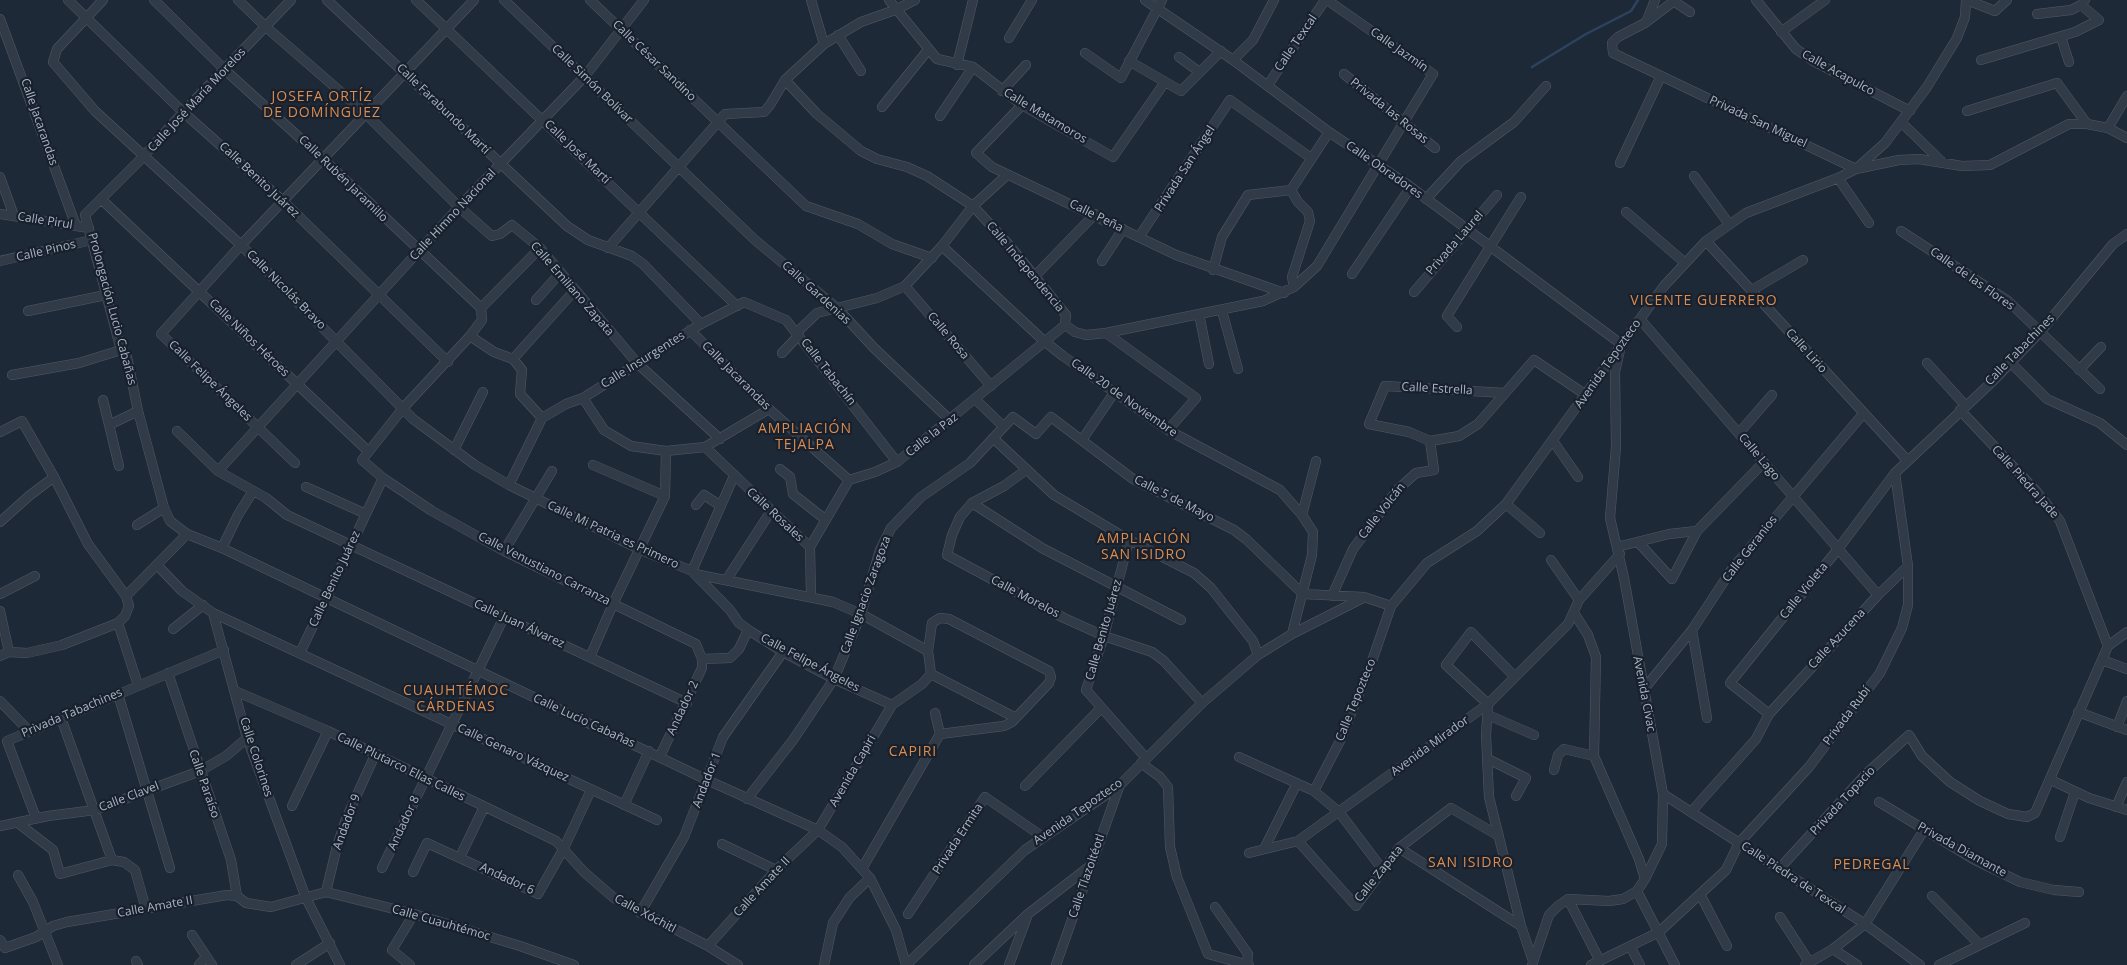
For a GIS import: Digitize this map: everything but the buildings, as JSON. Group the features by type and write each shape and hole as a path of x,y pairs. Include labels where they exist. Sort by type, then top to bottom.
{"street":[{"name":"Calle Benito Juárez","path":"68,0 183,112 283,202 448,362"},
{"path":"86,18 104,0"},
{"name":"Calle Rubén Jaramillo","path":"154,0 224,69 323,159 419,252 481,308"},
{"name":"Calle Emiliano Zapata","path":"238,0 266,28 366,114 460,208 492,236 500,234 512,225 540,248 637,363 720,439"},
{"name":"Calle José María Morelos","path":"101,199 144,157 183,112 291,0"},
{"name":"Calle Farabundo Martí","path":"327,0 406,72 567,226 588,240 622,251 643,264 700,324"},
{"name":"Calle José Martí","path":"416,0 740,304"},
{"path":"200,291 241,245 474,0"},
{"name":"Calle Simón Bolívar","path":"504,0 679,168"},
{"name":"Calle César Sandino","path":"590,0 718,122"},
{"name":"Calle Himno Nacional","path":"218,471 379,295 585,76 644,0"},
{"path":"811,0 824,44"},
{"path":"889,0 895,10 937,59 957,65 973,67 940,116"},
{"path":"608,248 725,114 764,112 785,80 824,44 861,22 895,10 915,0"},
{"path":"957,65 973,0"},
{"path":"1009,38 1032,0"},
{"name":"Calle Obradores","path":"1144,0 1221,51 1330,132 1426,199 1621,344"},
{"path":"1085,53 1121,78 1156,8 1162,0"},
{"path":"1233,60 1257,34 1274,0"},
{"name":"Calle Texcal","path":"1268,85 1326,0"},
{"name":"Calle Jazmín","path":"1326,0 1433,74 1378,165"},
{"path":"1646,23 1655,0"},
{"path":"1646,23 1673,0 1690,12"},
{"name":"Calle Acapulco","path":"1756,0 1796,49 1815,62 1910,112"},
{"path":"1781,32 1824,0"},
{"path":"1856,168 1885,143 1910,112 1957,38 1965,17 1967,0 1995,11 2006,0"},
{"path":"1981,60 2061,37 2088,27 2099,20 2083,2 2071,10 2036,14"},
{"name":"Calle Nicolás Bravo","path":"86,18 57,49 53,62 95,111 241,245 338,340 404,407 413,419 454,450 509,485 535,498"},
{"name":"Calle Jacarandas","path":"0,19 76,226"},
{"name":"Privada San Miguel","path":"1646,23 1618,37 1612,44 1613,53 1856,168"},
{"path":"838,34 861,71"},
{"path":"2061,37 2069,62"},
{"path":"882,107 928,50"},
{"path":"1129,62 1181,91 1221,51"},
{"path":"1179,57 1198,72"},
{"path":"1002,91 1026,65"},
{"name":"Calle Matamoros","path":"973,67 1002,91 1022,104 1113,157 1165,82"},
{"name":"Privada las Rosas","path":"1344,74 1435,148"},
{"path":"1620,163 1661,76"},
{"name":"Calle Independencia","path":"785,80 817,114 861,151 877,159 907,166 927,176 973,206 1036,276 1066,315 1065,325 1075,332 1086,335 1106,333 1222,311 1263,301 1284,293 1294,287 1316,266 1378,165"},
{"path":"1967,111 2057,83 2087,124"},
{"path":"1426,199 1461,161 1514,122 1546,86"},
{"path":"2108,128 2127,96"},
{"name":"Privada San Ángel","path":"1139,237 1230,100 1311,158"},
{"name":"Calle Peña","path":"1022,104 976,153 992,167 1095,214 1176,256 1284,293"},
{"path":"718,122 806,206 858,224 892,244 932,258"},
{"path":"1902,123 1942,162"},
{"name":"Avenida Tepozteco","path":"1391,606 1427,563 1476,530 1506,504 1621,344 1684,262 1706,241 1729,224 1763,205 1838,178 1856,168 1899,160 1920,159 1970,167 1990,165 2069,124 2087,124 2108,128 2127,138"},
{"path":"1291,190 1330,132"},
{"name":"Calle Gardenias","path":"679,168 755,240 837,308 874,348 950,420"},
{"path":"782,353 818,313 877,298 905,286 932,258 973,206 1007,175"},
{"path":"1694,176 1729,224"},
{"path":"0,177 14,216"},
{"path":"1838,178 1869,223"},
{"path":"1352,274 1406,185"},
{"path":"1213,270 1222,238 1248,195 1291,190"},
{"path":"1291,190 1298,202 1308,212 1310,221 1292,277 1294,287"},
{"name":"Privada Laurel","path":"1414,292 1497,195"},
{"path":"1457,327 1447,316 1521,197"},
{"name":"Prolongación Lucio Cabañas","path":"101,199 85,215 121,350 127,357 138,411 164,508 170,522 187,534"},
{"name":"Calle Niños Héroes","path":"101,199 368,451"},
{"path":"1626,212 1684,262"},
{"name":"Calle Pirul","path":"0,214 89,228"},
{"path":"1036,276 1095,214"},
{"path":"1102,261 1123,229"},
{"name":"Calle de las Flores","path":"1901,231 2008,302 2041,331 2078,370 2100,389"},
{"name":"Calle Tabachines","path":"1907,460 2041,331 2114,244 2127,234"},
{"name":"Calle Pinos","path":"0,261 92,240"},
{"name":"Calle Lirio","path":"1706,241 1907,460"},
{"name":"Calle 20 de Noviembre","path":"942,246 1044,341 1114,393 1168,430 1280,490 1302,515 1313,532 1312,555 1306,594"},
{"path":"383,478 362,460 368,451 404,407 448,362 470,336 482,320 481,308 540,248"},
{"path":"1752,290 1803,260"},
{"path":"536,300 560,272"},
{"name":"Calle Rosa","path":"905,286 991,386"},
{"path":"513,359 575,290"},
{"name":"Calle Felipe Ángeles","path":"200,291 161,334 295,463"},
{"path":"28,311 106,295"},
{"name":"Calle Insurgentes","path":"542,418 566,404 583,398 700,324 740,304"},
{"name":"Calle Tabachín","path":"740,304 786,320 897,462"},
{"path":"1222,311 1238,369"},
{"path":"1199,314 1209,364"},
{"name":"Calle Lago","path":"1640,319 1878,595"},
{"name":"Calle la Paz","path":"849,480 875,472 897,462 1065,325"},
{"name":"Calle Jacarandas","path":"690,330 769,409 849,480"},
{"path":"1106,333 1196,398 1168,430"},
{"path":"470,336 494,352 513,359 522,370 520,394 542,418 509,485"},
{"name":"Avenida Civac","path":"1568,899 1609,901 1623,899 1637,890 1645,879 1662,844 1663,794 1618,551 1610,518 1616,447 1615,372 1621,344"},
{"path":"2078,370 2101,347"},
{"path":"12,375 79,363 121,350"},
{"path":"1430,441 1459,436 1478,424 1534,360 1586,395"},
{"path":"2010,362 2048,399 2100,423 2127,445"},
{"name":"Calle Piedra Jade","path":"1927,363 1962,408 2060,520 2108,646"},
{"name":"Calle Estrella","path":"1430,441 1410,432 1369,424 1385,386 1505,393"},
{"path":"454,450 483,392"},
{"path":"1082,440 1114,393"},
{"path":"1739,433 1772,395"},
{"path":"583,398 604,430 631,446 666,451 705,447 769,409"},
{"path":"975,399 1003,426 993,438 1054,495 1129,540 1194,573 1206,583 1253,641 1258,655"},
{"path":"103,400 119,466"},
{"path":"109,425 138,411"},
{"name":"Calle Geranios","path":"1644,688 1692,630 1732,569 1863,414"},
{"name":"Calle 5 de Mayo","path":"1003,426 1013,417 1036,434 1051,417 1136,481 1234,530 1306,594"},
{"path":"0,432 22,421 54,477 88,544 126,596 128,606 125,616 118,622 62,645 27,652 9,652 0,656"},
{"name":"Calle Juan Álvarez","path":"177,431 218,471 254,491 287,515 687,702"},
{"name":"Calle Ignacio Zaragoza","path":"746,799 793,740 834,679 861,614 874,565 891,528 921,497 970,463 993,438"},
{"name":"Calle Volcán","path":"1332,596 1353,549 1397,490 1416,473 1434,470 1430,441"},
{"path":"1553,441 1578,477"},
{"name":"Calle Rosales","path":"705,447 771,512 810,547 811,596"},
{"path":"590,658 613,604 641,550 665,496 666,451"},
{"name":"Calle Violeta","path":"1768,714 1730,683 1907,460"},
{"path":"1302,515 1316,461"},
{"path":"1638,542 1672,580 1697,531 1764,462"},
{"path":"593,465 665,496"},
{"path":"780,469 790,477 793,494 826,520"},
{"name":"Calle Morelos","path":"1026,470 1004,486 972,503 960,517 952,535 947,555 1104,636 1152,652 1164,661 1202,703"},
{"path":"504,551 552,472"},
{"path":"1895,473 1908,566"},
{"path":"734,476 693,572 765,589 811,596 833,602 861,614 928,651"},
{"path":"0,522 54,477"},
{"name":"Calle Benito Juárez","path":"300,653 383,478"},
{"name":"Calle Venustiano Carranza","path":"383,478 432,511 504,551 696,644 702,659"},
{"path":"810,547 849,480"},
{"path":"306,487 366,514"},
{"path":"222,548 238,515 254,491"},
{"path":"696,505 704,495 721,506"},
{"name":"Calle Mi Patria es Primero","path":"535,498 641,550 693,572"},
{"path":"972,503 1054,554 1181,620"},
{"path":"1506,504 1540,533"},
{"path":"137,525 164,508"},
{"path":"727,579 771,512"},
{"path":"1618,551 1638,542 1669,534 1697,531"},
{"path":"126,596 187,534"},
{"name":"Calle Lucio Cabañas","path":"187,534 222,548 660,756 746,799 818,830"},
{"name":"Calle Benito Juárez","path":"1129,540 1104,636 1086,690 1143,761 1168,787 1172,855 1177,877 1208,954 1248,964"},
{"name":"Avenida Mirador","path":"1250,853 1298,841 1488,704 1568,624 1579,600 1618,551"},
{"path":"1551,560 1579,600"},
{"path":"157,565 182,591 213,613"},
{"name":"Calle Azucena","path":"1691,812 1756,739 1768,714 1878,595 1908,566"},
{"name":"Privada Rubí","path":"1739,843 1809,767 1880,673 1902,628 1908,605 1908,566"},
{"name":"Calle Felipe Ángeles","path":"693,572 730,610 739,623 748,630 783,652 834,679 892,705"},
{"path":"0,594 35,576"},
{"path":"1296,632 1306,594 1364,597 1391,606"},
{"name":"Avenida Tepozteco","path":"906,965 1025,850 1119,786 1202,703 1258,655 1296,632 1364,597"},
{"path":"173,629 203,606"},
{"name":"Calle Tepozteco","path":"1314,791 1340,741 1371,664 1391,606"},
{"path":"0,611 9,652"},
{"name":"Calle Genaro Vázquez","path":"213,613 657,820"},
{"name":"Calle Colorines","path":"213,613 247,738 306,898 340,965"},
{"path":"1574,613 1588,635 1596,657 1594,756 1639,858 1645,879"},
{"name":"Andador 8","path":"382,868 504,616"},
{"path":"940,734 1004,726 1016,718 1049,683 1051,677 1049,671 949,619 940,618 932,623 928,651 931,674 1016,718"},
{"path":"118,622 138,685 224,650"},
{"path":"702,659 730,658 739,650 748,630"},
{"path":"1692,630 1707,718"},
{"path":"1515,677 1471,632 1446,665 1488,704 1486,735 1489,798 1521,926 1534,964"},
{"path":"2127,632 2108,646 2078,712 2051,780 2075,792 2127,810"},
{"name":"Andador 1","path":"640,913 674,857 708,780 723,737 783,652"},
{"name":"Andador 2","path":"660,756 702,668 702,659"},
{"path":"2102,660 2127,669"},
{"name":"Calle Paraíso","path":"168,673 231,860 237,896"},
{"name":"Avenida Capiri","path":"818,830 892,705 922,684 931,674"},
{"name":"Privada Tabachines","path":"36,818 7,741 138,685"},
{"name":"Calle Plutarco Elías Calles","path":"235,691 328,731 545,835 564,848"},
{"path":"118,694 170,868"},
{"path":"2117,727 2127,701"},
{"path":"1,703 29,731"},
{"path":"1025,786 1101,708"},
{"path":"2078,712 2127,730"},
{"path":"863,867 940,734 935,713"},
{"path":"1488,715 1534,735"},
{"path":"61,718 112,860"},
{"path":"292,806 328,731"},
{"name":"Privada Topacio","path":"1779,869 1867,773 1909,735 1922,756 1950,782 1980,801 2008,814 2027,817 2035,813 2051,780"},
{"name":"Calle Clavel","path":"0,826 36,818 95,810 146,789 200,771 226,756 247,738"},
{"path":"1554,770 1558,755 1564,749 1594,756"},
{"path":"624,805 649,751"},
{"name":"Andador 9","path":"326,892 337,846 346,819 375,754"},
{"path":"1239,757 1314,791 1339,812 1383,870"},
{"path":"1488,759 1526,778 1516,796"},
{"path":"2116,807 2127,782"},
{"path":"1264,849 1297,783"},
{"name":"Calle Tlazoltéotl","path":"1056,965 1119,786"},
{"path":"564,848 591,790"},
{"path":"2060,837 2075,792"},
{"name":"Calle Piedra de Texcal","path":"1663,794 1865,924 1920,965"},
{"name":"Privada Ermita","path":"908,914 985,797 1043,837"},
{"name":"Privada Diamante","path":"1880,802 1973,859 2020,882 2054,890 2079,892"},
{"path":"460,857 484,807"},
{"name":"Calle Zapata","path":"1298,841 1356,906 1399,848 1452,808 1499,836"},
{"path":"18,823 53,850 60,874 112,860 124,862 135,870 146,909"},
{"path":"818,830 842,847 863,867 896,930 906,965"},
{"name":"Calle Amate II","path":"708,946 776,870 818,830"},
{"path":"1780,917 1808,964 1833,949 1865,924 1924,830"},
{"name":"Andador 6","path":"413,872 427,843 538,894 564,848"},
{"path":"1534,964 1549,915 1568,899 1595,963 1659,932 1726,870 1739,843"},
{"path":"722,844 776,870"},
{"name":"Calle Xóchitl","path":"564,848 584,872 614,898 640,913 708,946 738,965"},
{"path":"1399,848 1521,926"},
{"path":"974,965 1028,914 1091,864"},
{"path":"18,875 46,929 58,965"},
{"path":"824,965 833,923 850,896 870,878"},
{"path":"1637,890 1675,965"},
{"path":"306,898 326,892"},
{"name":"Calle Cuauhtémoc","path":"326,892 414,914 520,946 574,965"},
{"path":"1700,894 1727,946"},
{"name":"Calle Amate II","path":"3,944 36,937 46,929 67,922 227,895 237,896 246,903 260,907 271,907 306,898"},
{"path":"1932,896 1980,946"},
{"path":"1215,907 1248,954 1248,964"},
{"path":"410,965 392,950 414,914"},
{"path":"1009,965 1028,914"},
{"path":"1939,965 2025,923"},
{"path":"192,936 209,961 199,965"},
{"path":"296,965 330,943"},
{"path":"1630,946 1640,965"},
{"path":"1833,949 1856,965"}],"waterway":[{"path":"1532,67 1586,34 1631,11 1638,0"}],"district":[{"name":"JOSEFA ORTÍZ DE DOMÍNGUEZ","path":"322,105"},
{"name":"VICENTE GUERRERO","path":"1704,301"},
{"name":"AMPLIACIÓN TEJALPA","path":"805,438"},
{"name":"AMPLIACIÓN SAN ISIDRO","path":"1144,548"},
{"name":"CUAUHTÉMOC CÁRDENAS","path":"456,700"},
{"name":"CAPIRI","path":"913,752"},
{"name":"SAN ISIDRO","path":"1471,863"},
{"name":"PEDREGAL","path":"1872,865"}]}
